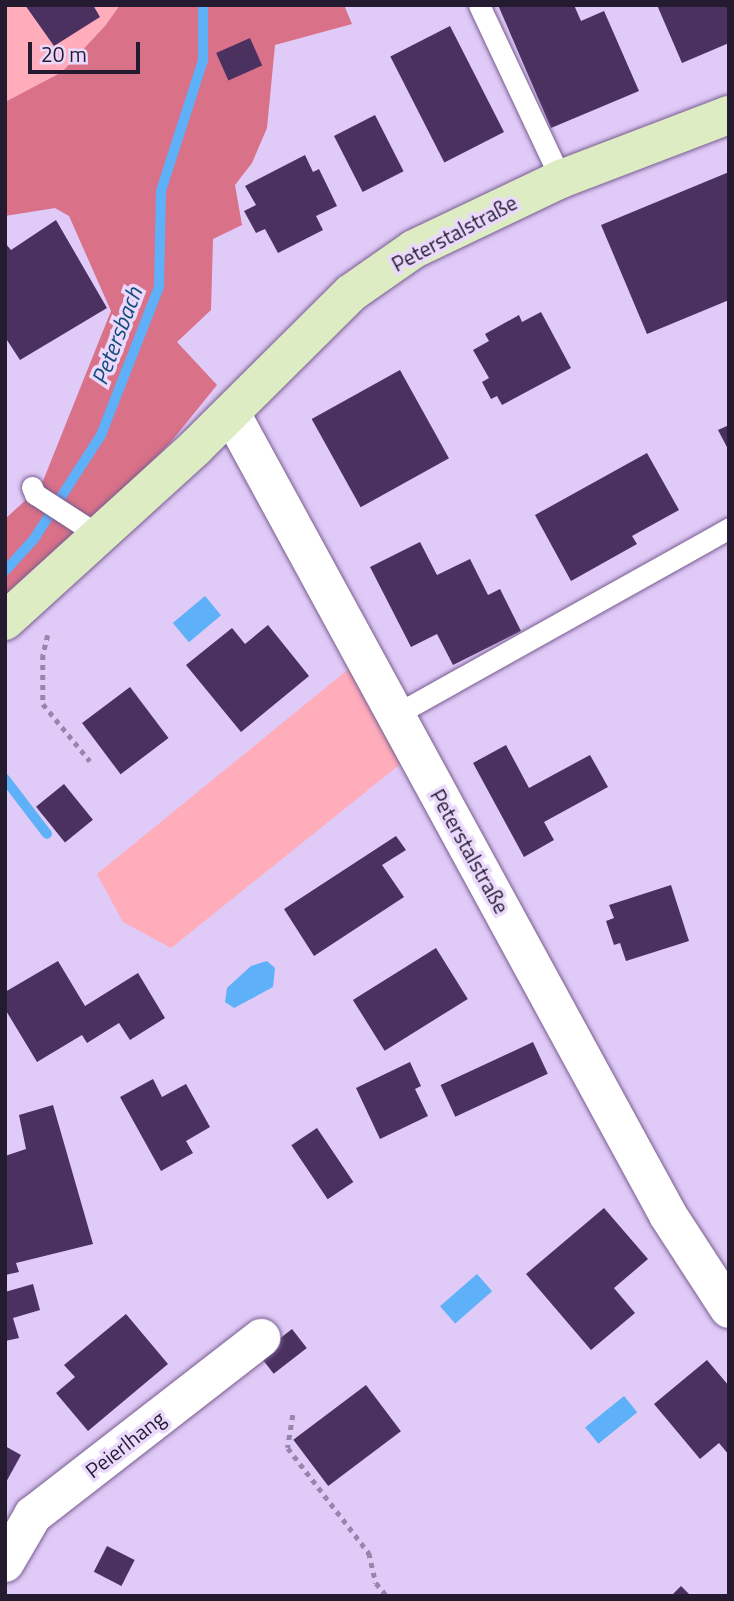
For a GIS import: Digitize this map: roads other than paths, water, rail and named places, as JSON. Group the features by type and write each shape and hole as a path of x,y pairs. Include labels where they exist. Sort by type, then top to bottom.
{"street":[{"name":"Peterstalstraße","path":"5,621 88,528 231,412 351,293 414,249 561,179 729,115"},
{"name":"Peterstalstraße","path":"231,412 668,1215 720,1298"},
{"name":"Peierlhang","path":"5,1563 33,1515 261,1338"}],"lane":[{"path":"479,5 561,179"},
{"path":"32,487 36,495 88,528"},
{"path":"396,715 729,528"}],"water":[{"path":"205,596 221,615 189,642 173,623"},
{"path":"267,961 275,968 273,987 234,1008 225,1002 227,988 251,966"},
{"path":"477,1274 492,1291 455,1324 440,1306"},
{"path":"624,1396 637,1412 598,1444 585,1427"}],"waterway":[{"name":"Petersbach","path":"5,571 34,539 101,435 159,287 161,191 203,60 203,5"},
{"path":"5,779 47,834"}]}
